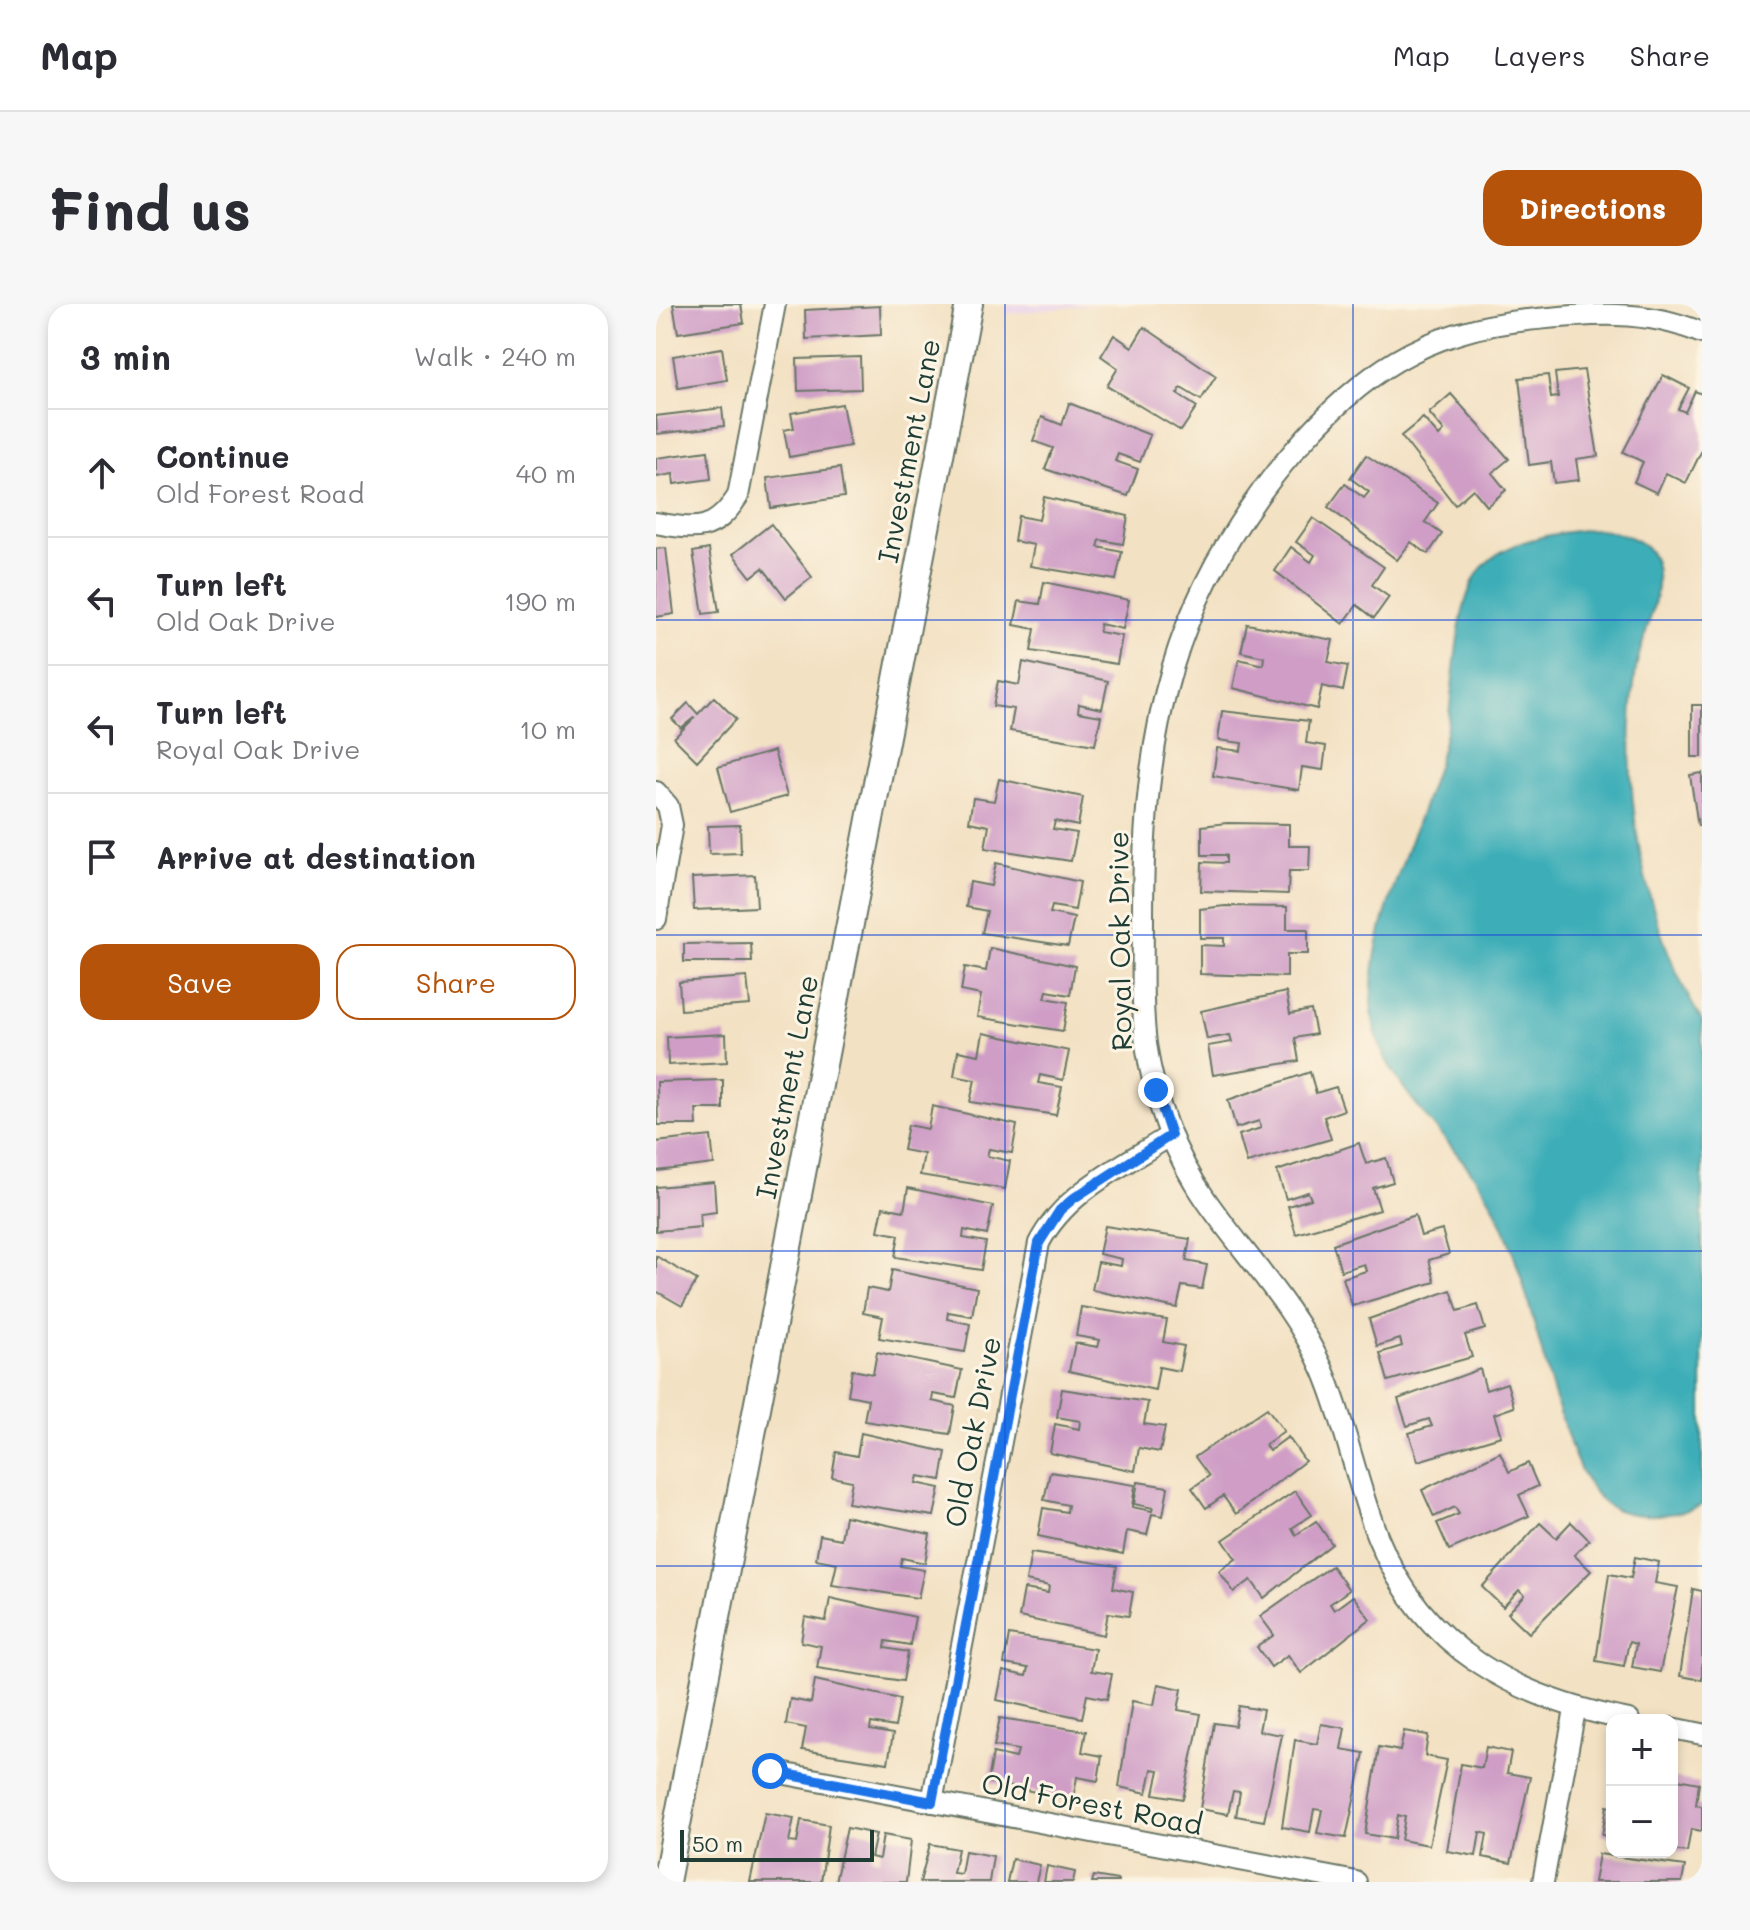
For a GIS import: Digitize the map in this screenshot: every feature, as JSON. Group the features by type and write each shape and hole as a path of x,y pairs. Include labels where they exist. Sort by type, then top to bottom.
{"street":[{"path":"656,523 690,529 709,526 725,515 738,496 775,304"},
{"name":"Investment Lane","path":"668,1875 969,304"},
{"name":"Royal Oak Drive","path":"1606,1716 1575,1710 1524,1690 1487,1670 1434,1624 1400,1579 1380,1542 1336,1403 1305,1335 1278,1292 1204,1197 1171,1135 1156,1090 1144,1013 1143,840 1148,795 1175,655 1205,578 1235,526 1260,491 1332,408 1365,379 1401,356 1441,338 1503,322 1592,313 1652,317 1702,333"},
{"path":"656,792 668,806 672,825 656,919"},
{"name":"Old Oak Drive","path":"932,1802 1039,1243 1060,1210 1074,1198 1171,1135"},
{"path":"1543,1882 1575,1710"},
{"path":"1678,1729 1702,1734"},
{"name":"Old Forest Road","path":"770,1771 1356,1882"}],"shaded area":[{"path":"1008,304 1099,304 1006,314"}],"water":[{"path":"1594,529 1638,541 1655,562 1655,602 1636,669 1631,714 1633,805 1650,896 1681,981 1702,1021 1702,1505 1650,1515 1623,1512 1611,1507 1588,1483 1570,1442 1517,1264 1498,1215 1467,1166 1392,1070 1380,1045 1373,1019 1372,983 1377,946 1387,908 1439,758 1448,721 1457,642 1472,584 1480,570 1502,551 1548,535"}],"building":[{"path":"673,304 741,304 744,323 678,333"},
{"path":"880,306 881,335 806,339 805,310"},
{"path":"1144,327 1216,376 1201,400 1181,388 1177,394 1197,407 1181,431 1107,386 1118,368 1101,356 1114,335 1132,347"},
{"path":"722,348 727,380 678,388 673,356"},
{"path":"860,357 861,389 798,391 797,359"},
{"path":"1584,370 1598,456 1576,459 1579,480 1554,483 1551,462 1529,465 1519,378 1548,375 1551,398 1558,397 1555,373"},
{"path":"1663,375 1689,388 1678,409 1685,412 1695,391 1702,394 1702,450 1686,483 1666,473 1657,493 1634,482 1643,462 1623,452"},
{"path":"1451,394 1509,459 1492,473 1506,490 1487,506 1473,489 1455,505 1401,436 1423,418 1439,436 1444,431 1429,413"},
{"path":"1069,403 1150,435 1140,462 1118,454 1115,461 1138,469 1128,496 1045,469 1053,448 1033,441 1042,417 1062,425"},
{"path":"842,404 850,446 789,457 784,430 794,428 791,413"},
{"path":"722,408 724,426 657,434 656,416"},
{"path":"708,451 711,479 674,484 673,474 656,477 656,458"},
{"path":"1366,455 1438,503 1425,522 1442,534 1428,554 1411,542 1397,560 1328,507 1345,484 1364,498 1369,492 1350,478"},
{"path":"840,468 844,497 771,508 767,478"},
{"path":"1044,497 1128,516 1123,544 1100,540 1098,547 1122,552 1116,580 1030,566 1034,545 1014,541 1018,516 1039,520"},
{"path":"1313,518 1384,567 1372,585 1389,597 1374,618 1357,605 1343,624 1275,571 1291,547 1311,562 1315,555 1296,542"},
{"path":"771,524 812,577 786,598 763,568 751,577 733,554"},
{"path":"666,548 674,614 656,617 656,549"},
{"path":"709,549 719,612 703,614 693,552"},
{"path":"1044,582 1129,600 1123,629 1100,624 1099,632 1122,636 1117,664 1031,651 1035,629 1014,625 1019,601 1040,604"},
{"path":"1247,624 1333,640 1328,662 1348,666 1343,691 1322,686 1317,709 1233,688 1239,659 1263,665 1264,657 1241,652"},
{"path":"1023,662 1108,681 1102,709 1079,704 1078,712 1101,716 1095,745 1010,731 1014,709 993,706 998,681 1019,685"},
{"path":"714,697 736,719 697,761 674,738 695,717 681,728 672,719 688,703 698,714"},
{"path":"1692,705 1702,705 1702,757 1692,757"},
{"path":"1222,711 1309,721 1306,743 1326,746 1323,770 1302,767 1299,790 1213,776 1217,748 1241,751 1242,743 1218,740"},
{"path":"774,751 787,796 730,812 718,767"},
{"path":"1702,773 1702,826 1698,826 1690,775"},
{"path":"999,779 1083,797 1078,826 1055,821 1053,829 1077,833 1071,861 985,848 989,826 969,822 973,798 994,801"},
{"path":"1227,823 1289,824 1289,846 1310,846 1309,871 1289,871 1288,894 1201,891 1202,862 1226,863 1226,855 1202,855 1202,826"},
{"path":"740,825 741,853 709,854 708,826"},
{"path":"996,863 1080,882 1075,910 1052,906 1050,913 1074,918 1068,946 982,933 987,911 966,907 970,882 991,886"},
{"path":"755,875 757,907 694,910 692,878"},
{"path":"1225,906 1287,907 1287,929 1308,929 1308,954 1287,954 1287,977 1200,974 1200,945 1224,946 1224,938 1200,938 1200,909"},
{"path":"751,943 752,962 684,962 684,944"},
{"path":"990,948 1075,966 1070,995 1047,991 1045,998 1068,1002 1063,1031 977,1017 981,995 961,991 965,967 986,971"},
{"path":"747,977 750,1005 681,1010 679,982"},
{"path":"1286,992 1290,1014 1311,1010 1316,1034 1295,1038 1299,1061 1213,1075 1208,1046 1232,1042 1230,1035 1207,1039 1201,1011"},
{"path":"983,1033 1069,1051 1063,1080 1040,1075 1038,1083 1062,1087 1056,1115 970,1102 975,1080 954,1076 958,1051 979,1055"},
{"path":"726,1034 727,1062 668,1065 667,1037"},
{"path":"1310,1072 1316,1093 1336,1087 1344,1110 1324,1117 1331,1139 1247,1163 1239,1135 1261,1128 1259,1121 1236,1128 1228,1100"},
{"path":"723,1080 723,1109 696,1109 697,1125 658,1125 657,1082"},
{"path":"932,1106 1017,1125 1012,1153 989,1149 987,1156 1010,1161 1005,1189 920,1175 924,1154 903,1150 908,1125 928,1129"},
{"path":"711,1136 714,1164 656,1171 656,1142"},
{"path":"1359,1143 1366,1164 1386,1158 1393,1182 1373,1188 1380,1210 1296,1234 1288,1206 1311,1199 1308,1192 1286,1199 1277,1171"},
{"path":"714,1182 716,1212 700,1214 701,1227 656,1231 656,1187"},
{"path":"908,1188 993,1206 987,1235 964,1230 963,1238 986,1242 981,1270 895,1257 899,1235 878,1231 883,1207 904,1211"},
{"path":"1415,1215 1421,1236 1442,1230 1449,1254 1429,1260 1435,1282 1352,1306 1343,1278 1366,1271 1364,1264 1341,1271 1333,1244"},
{"path":"1105,1226 1190,1239 1186,1261 1207,1265 1202,1289 1182,1286 1177,1308 1092,1290 1098,1262 1121,1266 1122,1259 1099,1254"},
{"path":"656,1256 697,1280 682,1306 656,1291"},
{"path":"892,1270 977,1288 972,1316 948,1312 947,1319 970,1324 965,1352 879,1338 883,1317 863,1313 867,1288 888,1292"},
{"path":"1451,1290 1458,1311 1478,1305 1485,1329 1465,1335 1472,1357 1388,1381 1380,1353 1402,1346 1400,1339 1377,1346 1369,1319"},
{"path":"1081,1307 1167,1320 1163,1342 1184,1346 1179,1371 1159,1367 1155,1390 1069,1371 1075,1343 1098,1347 1100,1340 1076,1336"},
{"path":"877,1352 962,1370 956,1398 933,1394 932,1401 955,1406 950,1434 864,1421 868,1399 848,1395 852,1370 873,1374"},
{"path":"1480,1369 1486,1390 1507,1383 1514,1407 1494,1414 1501,1436 1418,1461 1409,1433 1432,1426 1429,1419 1407,1426 1398,1399"},
{"path":"1062,1389 1148,1402 1144,1424 1165,1427 1160,1452 1139,1448 1135,1471 1050,1453 1055,1424 1079,1429 1080,1421 1057,1417"},
{"path":"1267,1408 1284,1431 1265,1445 1269,1451 1288,1437 1305,1461 1236,1514 1223,1496 1206,1508 1192,1488 1209,1476 1195,1457"},
{"path":"861,1433 946,1452 941,1480 918,1476 916,1483 940,1488 934,1516 848,1503 852,1481 832,1477 836,1452 857,1456"},
{"path":"1500,1452 1509,1472 1528,1463 1538,1486 1519,1495 1529,1516 1449,1550 1437,1523 1459,1514 1455,1507 1434,1517 1422,1490"},
{"path":"1050,1472 1135,1485 1132,1507 1152,1511 1153,1508 1134,1504 1138,1482 1168,1487 1163,1516 1152,1514 1147,1535 1127,1531 1123,1554 1038,1536 1043,1508 1067,1512 1068,1505 1044,1500"},
{"path":"1295,1491 1312,1515 1292,1528 1296,1535 1316,1521 1332,1544 1264,1598 1251,1580 1234,1592 1219,1571 1236,1559 1223,1540"},
{"path":"845,1516 930,1534 925,1563 902,1558 900,1566 924,1570 918,1598 832,1585 837,1563 816,1559 820,1535 841,1539"},
{"path":"1571,1522 1589,1540 1574,1555 1591,1571 1529,1633 1508,1613 1525,1595 1519,1590 1503,1607 1482,1587 1540,1523 1556,1538"},
{"path":"1031,1553 1117,1566 1113,1588 1133,1592 1129,1616 1108,1613 1104,1635 1019,1617 1024,1589 1048,1593 1049,1586 1026,1581"},
{"path":"1635,1557 1659,1562 1655,1583 1678,1587 1660,1672 1632,1667 1636,1644 1629,1642 1624,1666 1596,1661 1609,1574 1631,1578"},
{"path":"1332,1566 1349,1590 1330,1604 1334,1610 1353,1596 1370,1619 1301,1673 1288,1655 1271,1667 1257,1647 1274,1635 1260,1616"},
{"path":"1693,1589 1702,1591 1702,1680 1680,1676"},
{"path":"830,1598 915,1617 910,1645 886,1641 885,1648 908,1652 903,1681 817,1668 821,1646 801,1642 805,1617 826,1621"},
{"path":"1009,1635 1095,1649 1091,1671 1112,1674 1107,1699 1087,1695 1082,1718 997,1700 1003,1671 1026,1676 1028,1668 1004,1664"},
{"path":"815,1680 900,1699 895,1727 871,1723 870,1730 893,1734 888,1763 802,1750 806,1728 786,1724 790,1699 811,1703"},
{"path":"1158,1684 1182,1689 1178,1710 1201,1714 1183,1799 1154,1794 1159,1770 1152,1769 1147,1793 1119,1787 1132,1701 1154,1705"},
{"path":"1239,1706 1263,1710 1259,1731 1282,1735 1264,1821 1236,1816 1240,1792 1233,1791 1228,1814 1200,1809 1214,1723 1235,1726"},
{"path":"1000,1718 1086,1731 1082,1752 1102,1756 1098,1781 1077,1777 1073,1800 988,1782 993,1753 1016,1758 1018,1750 994,1746"},
{"path":"1321,1724 1345,1728 1341,1749 1364,1753 1346,1838 1317,1833 1322,1810 1314,1809 1310,1832 1282,1827 1295,1740 1317,1744"},
{"path":"1404,1731 1428,1735 1425,1756 1447,1760 1429,1845 1401,1840 1405,1817 1398,1815 1394,1839 1365,1834 1379,1747 1400,1751"},
{"path":"1486,1747 1511,1752 1507,1773 1530,1777 1511,1863 1483,1857 1487,1834 1480,1832 1476,1856 1447,1851 1461,1764 1482,1768"},
{"path":"1678,1779 1699,1783 1696,1805 1702,1806 1702,1831 1691,1829 1687,1852 1678,1851"},
{"path":"1606,1812 1606,1835 1602,1835"},
{"path":"765,1813 794,1818 789,1842 797,1843 801,1820 829,1825 821,1882 750,1882"},
{"path":"847,1828 876,1834 871,1857 879,1859 883,1835 911,1840 906,1882 835,1882"},
{"path":"930,1844 958,1849 953,1873 961,1874 965,1851 993,1856 989,1882 920,1882"},
{"path":"1599,1854 1606,1855 1606,1858 1685,1866 1682,1882 1594,1882"},
{"path":"1012,1859 1040,1865 1036,1882 1007,1882"},
{"path":"1047,1866 1075,1872 1073,1882 1044,1882"},
{"path":"1094,1876 1118,1880 1118,1882 1092,1882"}],"route":[{"path":"770,1771 932,1802 1039,1243 1060,1210 1074,1198 1171,1135 1156,1090"}]}
